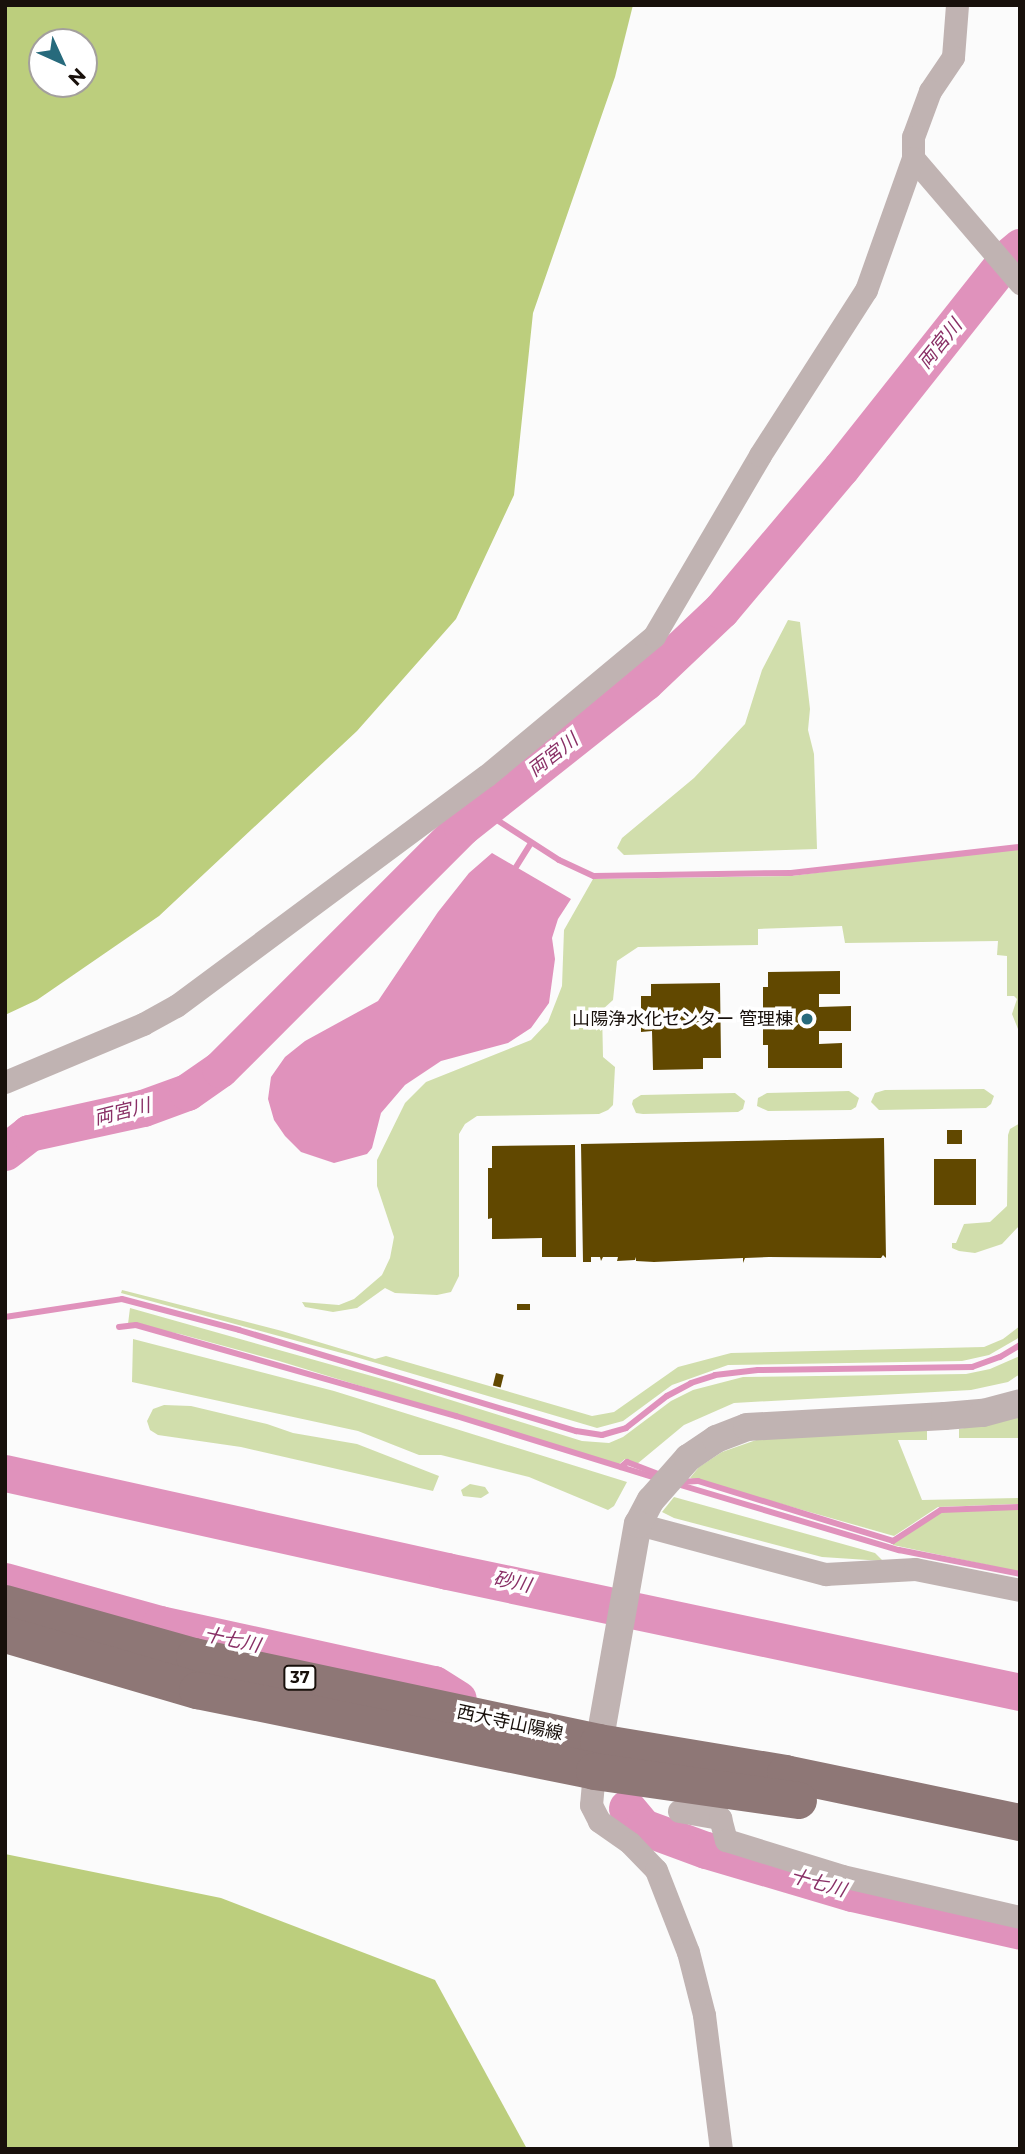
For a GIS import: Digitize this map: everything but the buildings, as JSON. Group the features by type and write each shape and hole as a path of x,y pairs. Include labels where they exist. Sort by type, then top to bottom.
{"main road":[{"name":"西大寺山陽線","path":"5,1603 194,1656 596,1756 1020,1847"},
{"name":"西大寺山陽線","path":"5,1634 197,1690 596,1756 785,1773 1020,1822"}],"street":[{"path":"5,1082 143,1024 176,1006 486,776 654,636 760,455 866,289 913,158 913,137 930,91 953,57 957,5"},
{"path":"913,158 995,251 1016,280"},
{"path":"721,2149 704,2015 685,1941 656,1870 630,1843 599,1821 591,1805 596,1756 636,1533 651,1500 688,1458 716,1439 747,1427 983,1413 1020,1403"},
{"path":"636,1533 825,1574 915,1569 1020,1590"},
{"path":"679,1811 720,1818 726,1840 842,1876 1020,1917"}],"green space":[{"path":"5,5 633,5 615,77 533,313 514,495 456,619 357,731 159,916 37,1000 5,1015"},
{"path":"788,620 800,622 810,709 808,730 814,754 817,849 624,855 617,848 622,838 694,778 745,724 762,670"},
{"path":"1020,846 1020,1034 1012,1014 1017,999 1007,996 1007,956 997,955 998,941 845,943 842,926 758,929 758,945 638,947 617,961 613,1000 602,1010 603,1057 615,1067 613,1105 599,1114 477,1116 465,1124 459,1134 459,1276 451,1292 437,1295 395,1293 385,1288 357,1308 333,1312 305,1307 302,1302 339,1305 354,1299 382,1275 390,1258 394,1237 377,1186 377,1160 405,1103 426,1082 531,1040 548,1022 562,986 564,930 593,879 792,876"},
{"path":"984,1089 994,1096 986,1108 879,1110 871,1102 875,1093 885,1090"},
{"path":"849,1091 859,1098 856,1107 851,1110 768,1111 757,1106 758,1098 767,1093"},
{"path":"735,1093 745,1101 743,1109 738,1112 643,1114 636,1113 632,1104 633,1100 641,1095"},
{"path":"1020,1123 1020,1225 1002,1244 975,1253 952,1248 952,1243 956,1243 964,1224 990,1222 1007,1206 1008,1135 1010,1129"},
{"path":"122,1290 282,1331 375,1359 386,1356 592,1416 614,1412 678,1367 731,1353 984,1347 1003,1339 1020,1326 1020,1337 989,1355 962,1361 728,1365 672,1385 623,1421 597,1428 349,1355 121,1293"},
{"path":"130,1308 393,1382 582,1441 609,1443 623,1437 671,1401 693,1390 743,1377 966,1374 990,1369 1020,1356 1020,1374 1008,1382 971,1390 734,1403 684,1425 637,1464 625,1459 618,1465 279,1361 180,1334 128,1324"},
{"path":"133,1339 334,1391 627,1482 614,1506 608,1510 529,1477 441,1455 419,1455 358,1431 132,1382"},
{"path":"164,1405 191,1406 293,1433 357,1444 439,1476 433,1491 241,1447 158,1435 150,1430 147,1421 153,1409"},
{"path":"1020,1417 1020,1438 959,1438 959,1429"},
{"path":"927,1430 927,1440 898,1440 922,1500 1020,1498 1020,1504 938,1507 894,1536 690,1478 699,1467 722,1452 759,1439"},
{"path":"470,1484 485,1487 489,1493 481,1498 463,1496 461,1490"},
{"path":"674,1497 875,1553 883,1561 822,1557 674,1518 662,1512"},
{"path":"1020,1508 1020,1572 893,1545 893,1541 943,1510"},
{"path":"5,1854 221,1898 435,1980 527,2149 5,2149"}],"shaded area":[{"path":"492,853 571,899 558,919 552,938 555,959 549,1003 531,1028 508,1043 441,1061 405,1085 381,1113 372,1148 367,1154 334,1163 301,1152 274,1120 268,1099 271,1077 285,1057 305,1041 378,1001 438,912 469,873"}],"waterway":[{"name":"両宮川","path":"5,1152 29,1133 143,1108 187,1092 220,1069 462,827 645,682 721,610 841,468 1008,257 1020,247"},
{"path":"483,811 559,860 594,876 791,873 1020,847"},
{"path":"516,867 531,843"},
{"path":"5,1317 122,1299 239,1330 576,1431 602,1435 626,1428 667,1396 691,1383 715,1375 758,1370 972,1367 1000,1357 1020,1345"},
{"path":"119,1327 136,1325 456,1416 660,1479"},
{"path":"621,1467 627,1462 663,1476"},
{"name":"砂川","path":"5,1473 447,1571 1020,1692"},
{"path":"679,1482 698,1481 893,1541 941,1510 1020,1507"},
{"path":"677,1484 899,1550 1020,1574"},
{"name":"十七川","path":"5,1581 160,1624 434,1684 458,1699"},
{"name":"十七川","path":"627,1808 643,1827 706,1850 852,1893 1020,1931"}],"place":[{"name":"山陽浄水化センター 管理棟","path":"807,1019"}]}
